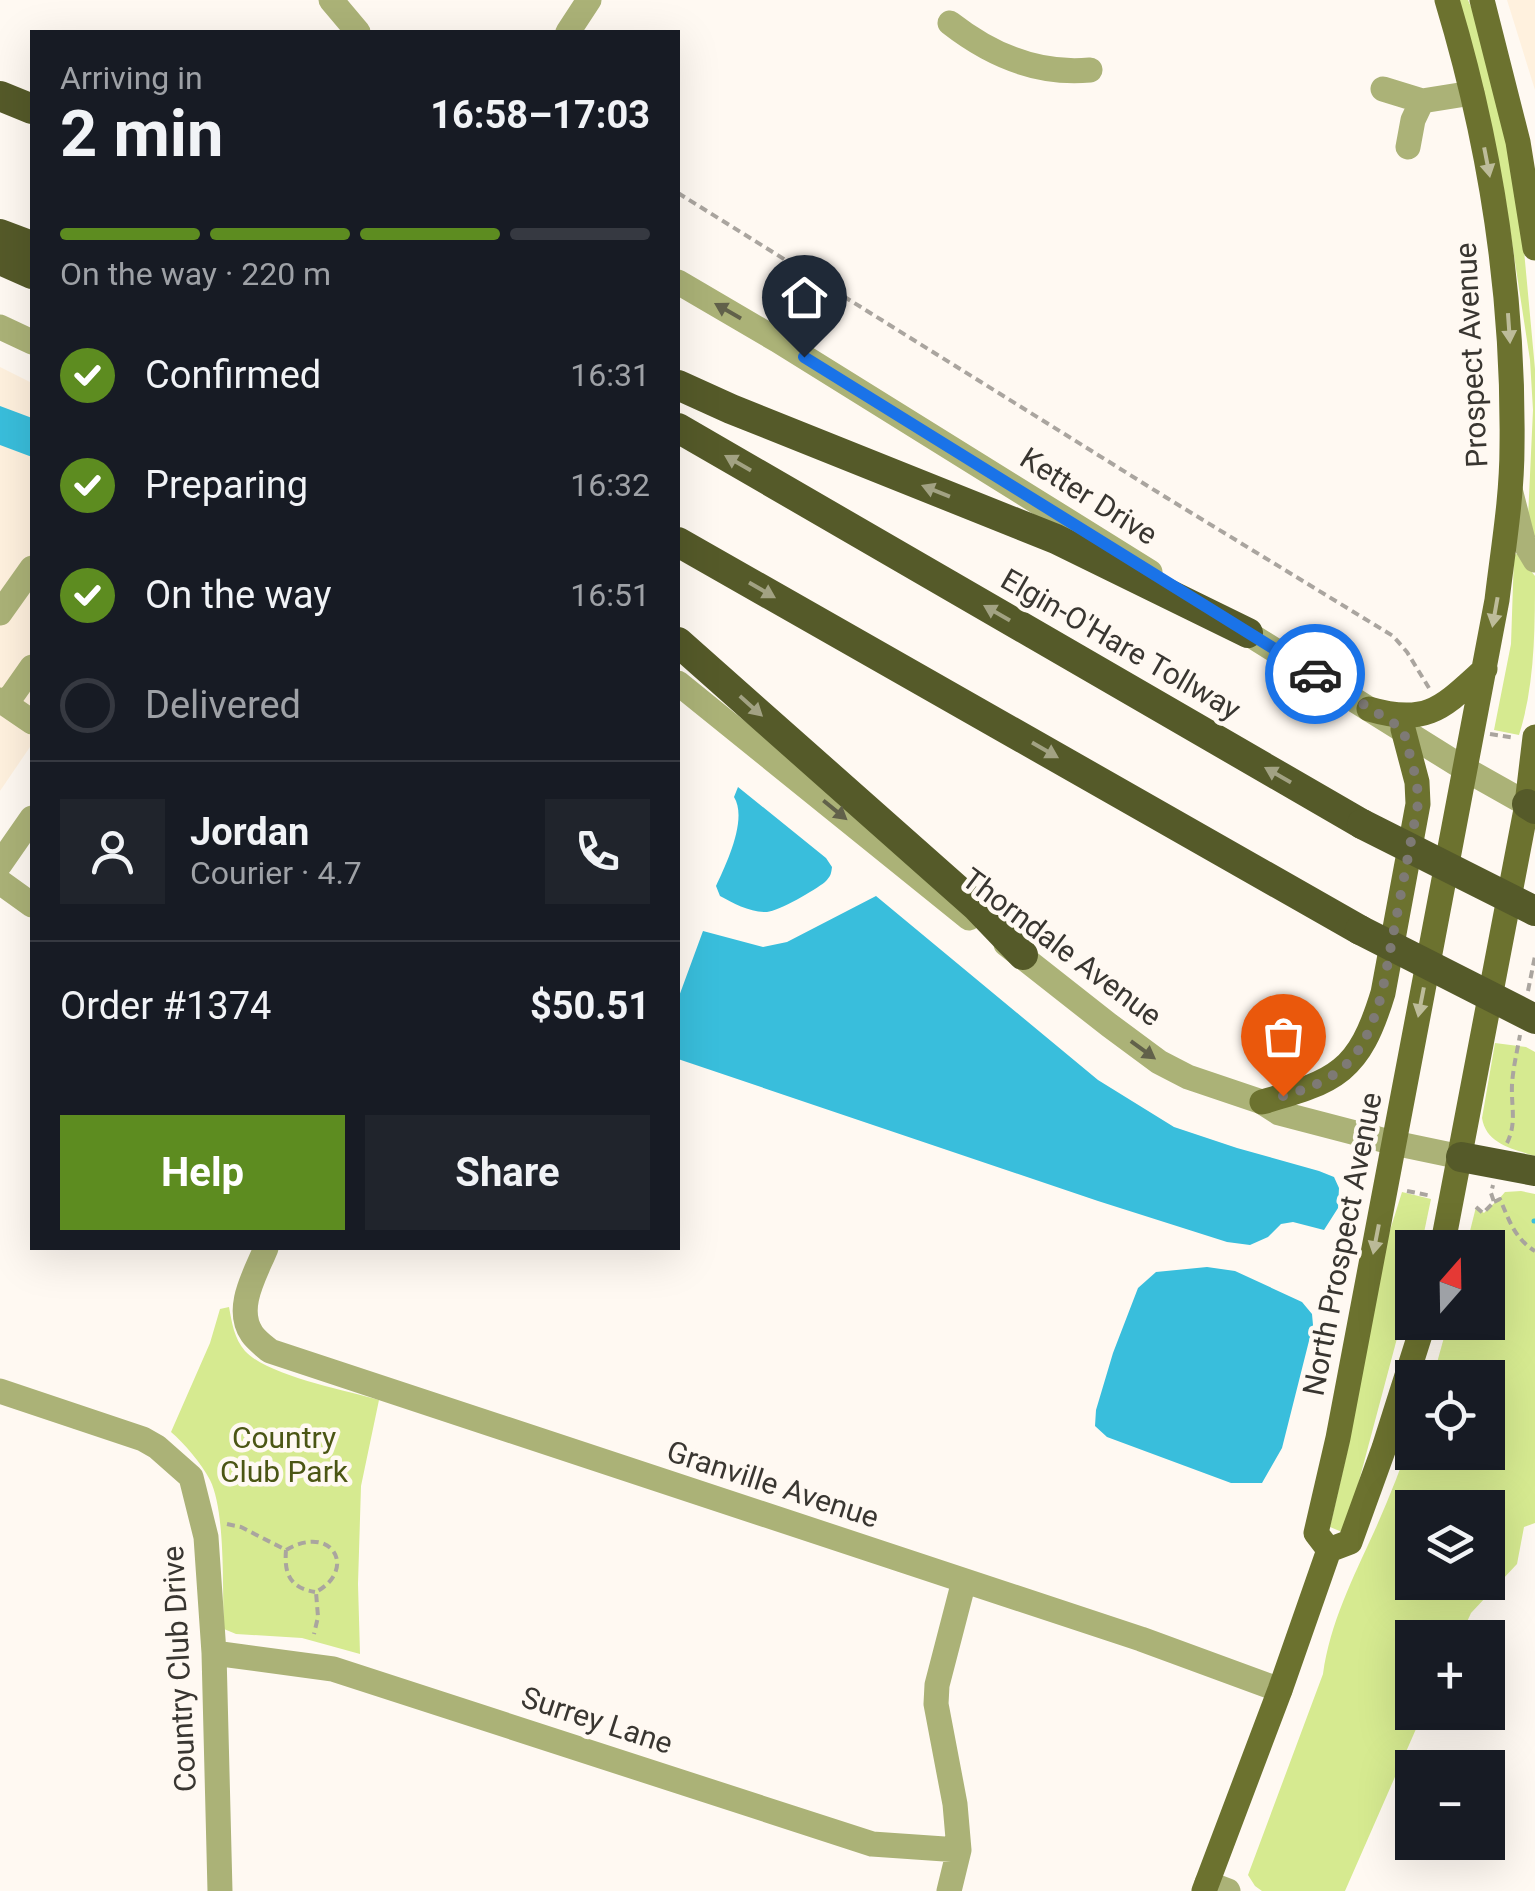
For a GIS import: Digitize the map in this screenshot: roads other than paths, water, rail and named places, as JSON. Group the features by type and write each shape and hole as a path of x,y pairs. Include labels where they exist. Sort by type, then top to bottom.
{"highway":[{"path":"0,96 30,108"},
{"path":"0,234 30,245"},
{"path":"0,260 30,273"},
{"path":"680,386 1056,539 1248,633"},
{"name":"Elgin-O'Hare Tollway","path":"680,429 1362,824 1535,911"},
{"path":"680,543 1360,930 1528,1014"},
{"path":"680,644 977,907 1023,956"},
{"path":"1461,1157 1535,1171"}],"main road":[{"name":"Prospect Avenue","path":"1447,0 1488,166 1506,284 1511,368 1510,488 1497,600 1465,769"},
{"path":"1482,0 1518,142 1535,248"},
{"path":"1370,709 1397,717 1440,707 1484,668"},
{"path":"1262,1102 1305,1090 1334,1076 1351,1061 1374,1022 1418,804 1417,782 1403,729"},
{"path":"1446,1230 1531,806 1526,738"},
{"name":"North Prospect Avenue","path":"1329,1550 1316,1533 1465,769"},
{"name":"North Prospect Avenue","path":"1213,1888 1329,1550 1350,1542 1418,1340"}],"street":[{"path":"331,0 356,30"},
{"path":"569,30 589,0"},
{"path":"950,22 993,52 1039,69 1090,70"},
{"path":"1384,89 1422,100 1472,93"},
{"path":"1408,147 1422,100"},
{"name":"Ketter Drive","path":"680,283 1465,769 1531,806"},
{"path":"0,326 30,341"},
{"path":"1510,488 1523,540 1535,560"},
{"path":"0,614 30,571"},
{"path":"30,668 3,702 30,721"},
{"name":"Thorndale Avenue","path":"680,685 968,917 1159,1062 1262,1102 1278,1114 1461,1157"},
{"path":"0,864 30,821"},
{"path":"0,882 30,903"},
{"name":"Granville Avenue","path":"265,1250 246,1298 246,1316 251,1332 270,1352 1142,1639 1280,1690"},
{"name":"Country Club Drive","path":"0,1391 144,1439 191,1477 206,1538 214,1653 220,1891"},
{"path":"949,1891 959,1850 956,1804 936,1704 936,1685 964,1581"},
{"name":"Surrey Lane","path":"214,1653 333,1669 872,1844 959,1850"}],"water":[{"path":"0,406 30,417 30,456 0,445"},
{"path":"738,787 832,867 825,882 773,911 749,909 720,896 716,886 737,829 738,806 734,797"},
{"path":"876,896 1098,1080 1174,1127 1334,1177 1339,1188 1338,1208 1324,1230 1293,1222 1281,1224 1268,1237 1250,1245 1227,1242 680,1060 680,994 703,931 763,947 787,942"},
{"path":"1207,1267 1235,1271 1302,1302 1312,1314 1313,1325 1282,1448 1262,1483 1231,1483 1107,1437 1095,1426 1113,1353 1138,1288 1156,1272"}],"park label":[{"name":"Country Club Park","path":"284,1454"}]}
